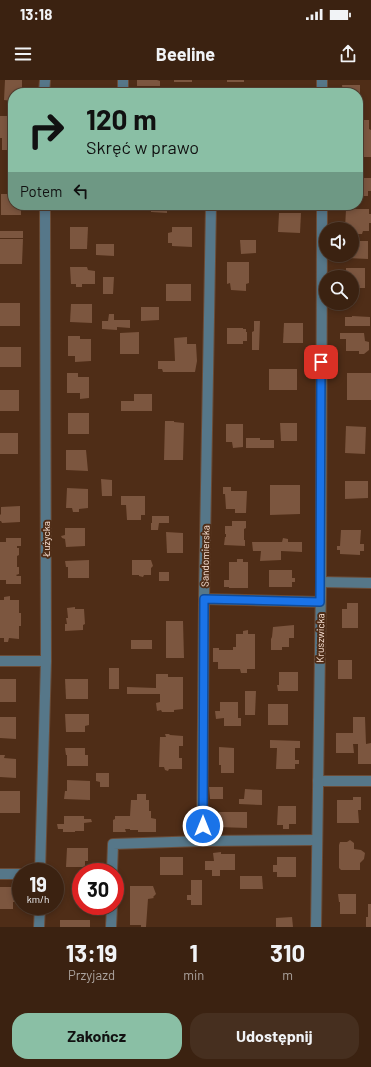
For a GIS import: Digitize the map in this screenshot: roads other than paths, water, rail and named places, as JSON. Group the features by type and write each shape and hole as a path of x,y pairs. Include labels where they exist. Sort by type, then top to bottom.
{"street":[{"name":"Łużycka","path":"40,863 46,661 45,210"},
{"name":"Sandomierska","path":"202,841 204,599 211,210"},
{"name":"Kruszwicka","path":"316,927 316,840 321,582 322,210"},
{"path":"321,582 371,583"},
{"path":"204,599 320,602"},
{"path":"0,661 46,661"},
{"path":"318,781 371,781"},
{"path":"112,863 113,844 202,841 316,840"},
{"path":"0,874 12,874"},
{"path":"40,915 40,927"},
{"path":"111,927 112,915"}]}
